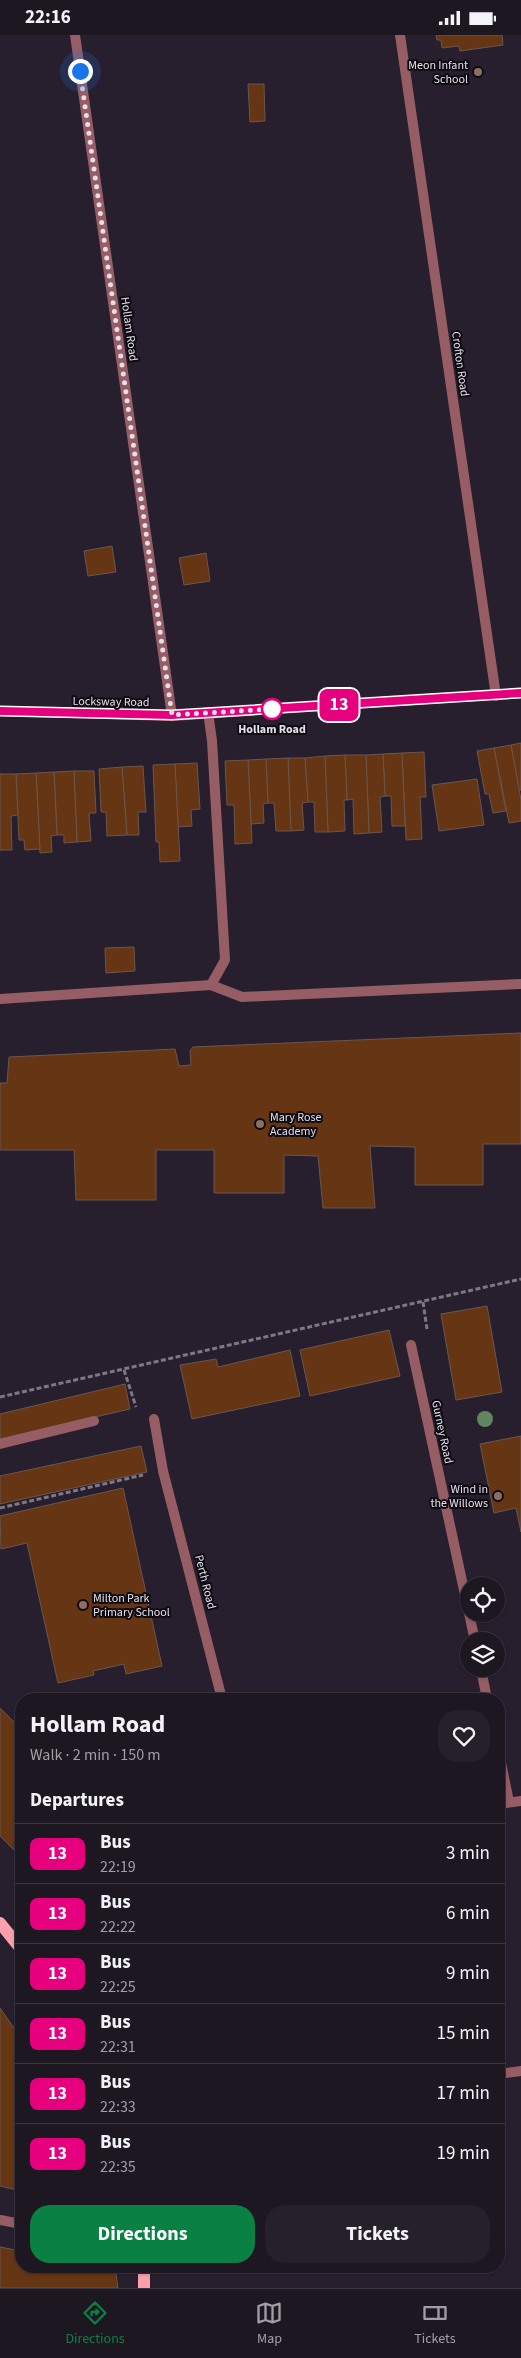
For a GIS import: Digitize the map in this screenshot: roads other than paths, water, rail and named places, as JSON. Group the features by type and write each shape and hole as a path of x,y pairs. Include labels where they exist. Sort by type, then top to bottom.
{"main road":[{"path":"0,1923 15,1942"},
{"path":"144,2273 144,2288"}],"street":[{"name":"Hollam Road","path":"75,35 172,715"},
{"name":"Crofton Road","path":"400,35 496,696"},
{"name":"Locksway Road","path":"0,711 172,715 521,693"},
{"path":"208,712 212,741 225,960 211,985"},
{"path":"0,999 211,985 242,997 521,984"},
{"name":"Gurney Road","path":"411,1345 473,1632"},
{"name":"Perth Road","path":"154,1419 163,1471 220,1693"},
{"path":"0,1444 94,1421"},
{"path":"482,1677 486,1693"},
{"path":"505,1803 521,1801"},
{"path":"505,2073 521,2071"},
{"path":"0,2219 15,2223"}],"place":[{"name":"Meon Infant School","path":"478,72"},
{"name":"Hollam Road","path":"272,709"},
{"name":"Mary Rose Academy","path":"260,1124"},
{"name":"Wind in the Willows","path":"498,1496"},
{"name":"Milton Park Primary School","path":"83,1605"}]}
